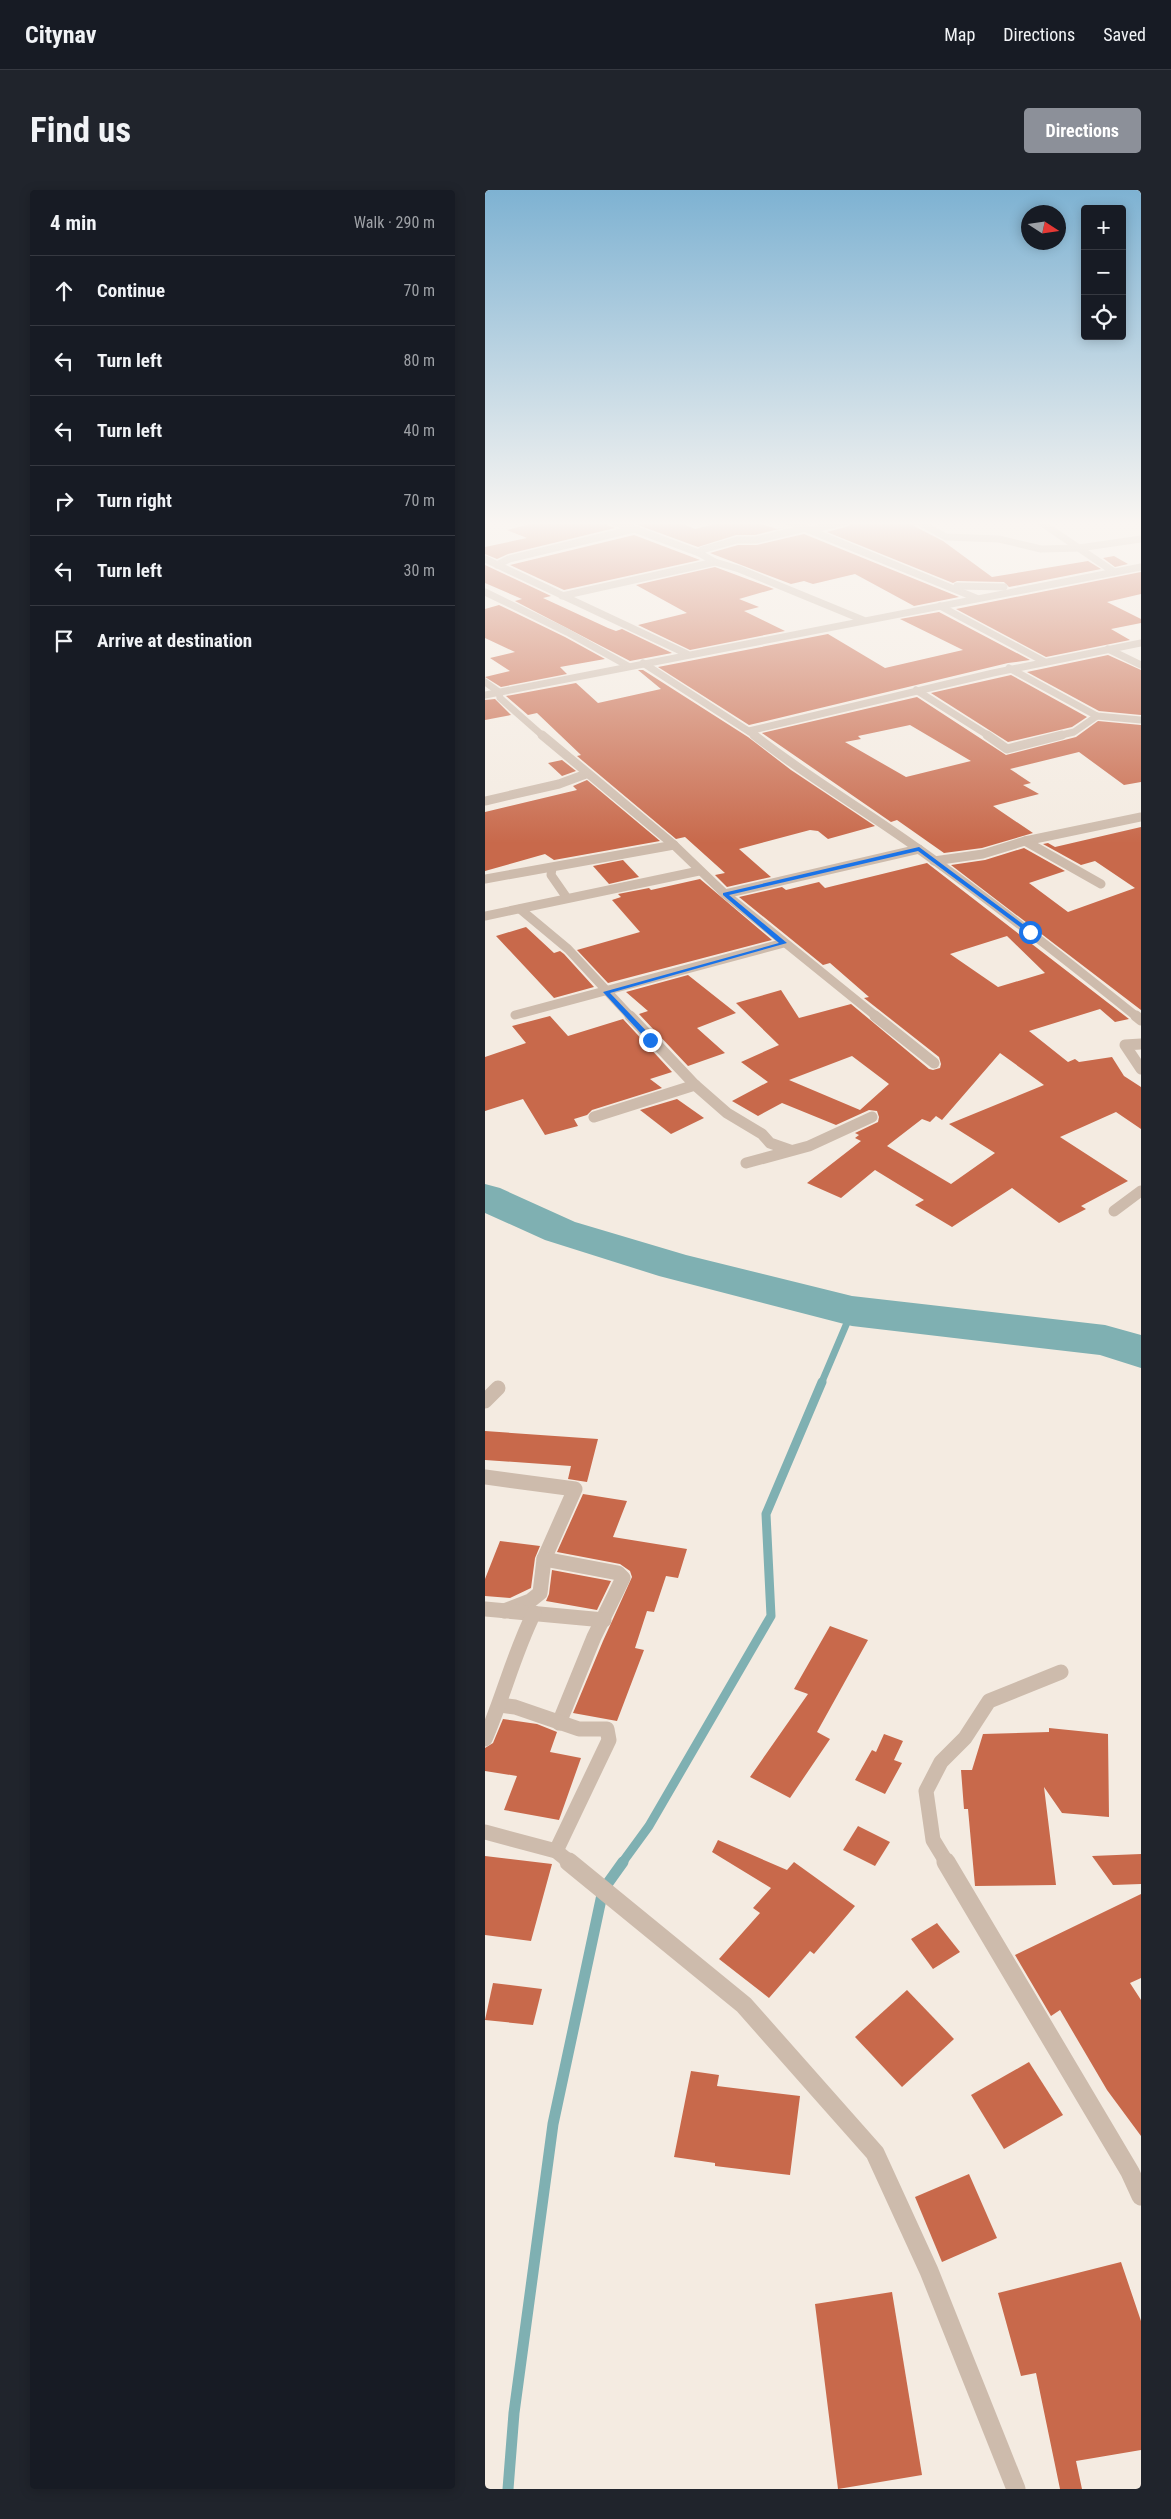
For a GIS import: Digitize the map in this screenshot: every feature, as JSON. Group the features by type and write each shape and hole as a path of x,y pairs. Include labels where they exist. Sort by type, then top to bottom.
{"street":[{"path":"559,628 628,666"},
{"path":"632,628 687,654"},
{"path":"485,695 820,628"},
{"path":"982,628 1045,662"},
{"path":"749,731 1009,668 1141,643"},
{"path":"1109,649 1141,665"},
{"path":"643,663 749,731 779,755 919,849 1030,932 1141,1020"},
{"path":"1009,668 1097,716 1141,720"},
{"path":"485,682 499,692 500,698 586,774 674,844 699,871 725,894 934,1063"},
{"path":"916,690 1007,749 1073,732 1097,716"},
{"path":"485,801 559,784 586,774"},
{"path":"934,861 983,854 1025,841 1141,817"},
{"path":"1025,841 1101,884"},
{"path":"485,879 674,844"},
{"path":"725,894 919,849"},
{"path":"552,868 551,875 567,898"},
{"path":"486,911 496,913 520,909 699,871"},
{"path":"520,909 568,949 606,992 695,1085 727,1113 762,1134 770,1143 790,1150"},
{"path":"515,1015 784,943"},
{"path":"1141,1044 1125,1046 1141,1069"},
{"path":"594,1118 695,1085"},
{"path":"745,1163 809,1146 872,1117"},
{"path":"1113,1211 1141,1191"},
{"path":"485,1401 498,1388"},
{"path":"485,1477 575,1489 571,1494 544,1559 540,1593 537,1598 504,1611"},
{"path":"544,1559 618,1573 623,1578 594,1637 559,1723"},
{"path":"485,1609 604,1620"},
{"path":"485,1739 501,1705 525,1631 534,1613"},
{"path":"1061,1672 989,1701 965,1738 941,1762 927,1790 933,1840 1130,2172 1141,2196"},
{"path":"501,1705 515,1707 579,1729 607,1729 609,1740 556,1852"},
{"path":"485,1832 556,1852 744,2005 875,2153 929,2271 1016,2489"}],"building":[{"path":"485,628 547,628 605,659 560,667 567,674 501,687 485,677 510,671 490,658 515,652 485,638"},
{"path":"567,628 609,628 616,631 622,629 672,653 630,661"},
{"path":"645,628 779,628 785,631 690,650"},
{"path":"919,628 970,628 1030,660 1008,663 749,725 658,667 828,634 885,668 963,650"},
{"path":"992,628 1115,628 1111,629 1130,640 1046,657"},
{"path":"1108,655 1141,670 1141,715 1099,711 1027,672"},
{"path":"638,670 643,670 748,737 791,770 875,826 828,839 818,831 810,830 739,849 771,877 727,887 715,875 725,873 685,837 676,839 577,756 581,755 537,713 528,715 506,696 576,683 598,703 661,689"},
{"path":"1011,675 1087,717 1072,727 1008,742 931,693"},
{"path":"917,697 1006,755 1076,737 1098,721 1141,725 1141,782 1124,785 1079,752 1010,769 1031,783 1023,785 1039,794 993,806 1033,833 982,848 944,853 897,820 891,822 762,733","holes":["910,725 971,761 906,777 845,742 861,739 858,736"]},
{"path":"495,699 511,715 485,720 485,700"},
{"path":"562,760 576,771 562,776 548,763"},
{"path":"587,780 660,841 554,860 545,854 485,871 485,812 577,790 573,786"},
{"path":"1141,827 1141,1010 951,865 985,860 1024,848 1065,871 1029,883 1068,912 1135,888 1095,861 1081,865 1043,844 1048,843 1055,847"},
{"path":"623,860 639,877 609,884 593,866"},
{"path":"927,863 1129,1019 1115,1022 1100,1009 1029,1031 1068,1062 1075,1059 1079,1062 1112,1057 1124,1076 1141,1087 1141,1129 1116,1112 1060,1137 1128,1181 1081,1206 1086,1209 1059,1223 1012,1188 952,1227 915,1205 924,1200 875,1170 841,1198 807,1183 861,1141 855,1138 859,1135 855,1133 878,1122 877,1111 869,1110 836,1125 782,1103 758,1116 732,1101 768,1082 741,1062 779,1045 736,1003 781,990 799,1018 851,1004 929,1069 940,1068 941,1064 939,1057 864,998 869,997 830,963 823,965 739,897 782,887 786,890 819,882 825,888","holes":["1007,936 1045,973 998,987 950,954","1000,1053 1044,1085 949,1124 995,1153 951,1184 887,1146 922,1119 930,1122 936,1116 942,1120","852,1056 889,1084 860,1110 789,1080"]},
{"path":"700,879 772,940 608,983 577,950 640,932 612,900 621,897 618,894 649,888 651,890"},
{"path":"526,927 554,953 560,951 564,954 594,987 554,998 496,936"},
{"path":"688,975 736,1013 697,1028 725,1053 688,1066 639,1014 648,1011 626,992"},
{"path":"550,1016 568,1036 623,1019 672,1072 650,1079 662,1088 592,1110 587,1115 574,1119 578,1126 545,1135 523,1099 485,1111 485,1057 526,1043 512,1026"},
{"path":"677,1099 704,1118 671,1134 640,1110"},
{"path":"485,1431 598,1439 587,1482 568,1479 571,1466 485,1460"},
{"path":"583,1494 627,1501 613,1537 687,1549 678,1578 666,1576 654,1612 647,1611 635,1648 644,1650 617,1721 573,1713 632,1577 630,1571 620,1564 557,1552"},
{"path":"500,1541 540,1546 535,1558 531,1588 510,1598 485,1596 485,1579"},
{"path":"552,1570 611,1581 597,1610 546,1601 549,1594"},
{"path":"830,1626 868,1640 817,1732 830,1739 790,1798 750,1777 808,1694 794,1689"},
{"path":"503,1719 537,1724 557,1732 550,1752 581,1758 559,1820 504,1810 517,1776 485,1771 485,1748 493,1743"},
{"path":"1049,1728 1108,1734 1109,1817 1062,1813 1044,1787 1056,1885 975,1886 968,1809 964,1809 961,1770 972,1770 983,1734 1049,1732"},
{"path":"884,1734 903,1741 894,1760 902,1763 885,1794 855,1780 872,1750 876,1752"},
{"path":"858,1826 890,1842 875,1866 843,1850"},
{"path":"718,1840 787,1870 794,1862 855,1906 814,1954 810,1951 769,1998 719,1959 760,1913 753,1908 771,1888 712,1852"},
{"path":"1141,1854 1141,1884 1113,1885 1092,1856"},
{"path":"485,1856 552,1864 531,1941 485,1935"},
{"path":"1141,1894 1141,1978 1130,1983 1141,2000 1141,2136 1107,2090 1060,2010 1051,2016 1015,1955"},
{"path":"937,1923 960,1952 933,1969 911,1939"},
{"path":"493,1983 542,1989 533,2025 485,2020"},
{"path":"907,1990 954,2039 902,2087 855,2037"},
{"path":"1029,2062 1063,2115 1004,2149 971,2095"},
{"path":"691,2071 719,2075 717,2086 800,2096 790,2175 715,2166 715,2163 674,2157"},
{"path":"969,2174 997,2238 942,2262 915,2197"},
{"path":"1121,2262 1141,2321 1141,2450 1076,2461 1082,2489 1060,2489 1036,2373 1021,2376 998,2293"},
{"path":"892,2292 922,2475 838,2489 815,2304"}],"waterway":[{"path":"485,1197 560,1231 675,1266 852,1311 1105,1340 1141,1352"},
{"path":"821,1384 852,1311"},
{"path":"622,1863 649,1826 771,1616 766,1514 822,1382"},
{"path":"508,2489 514,2413 553,2124 603,1890 623,1862"}],"route":[{"path":"650,1040 606,992 669,973 784,943 725,894 919,849 1030,932"}]}
